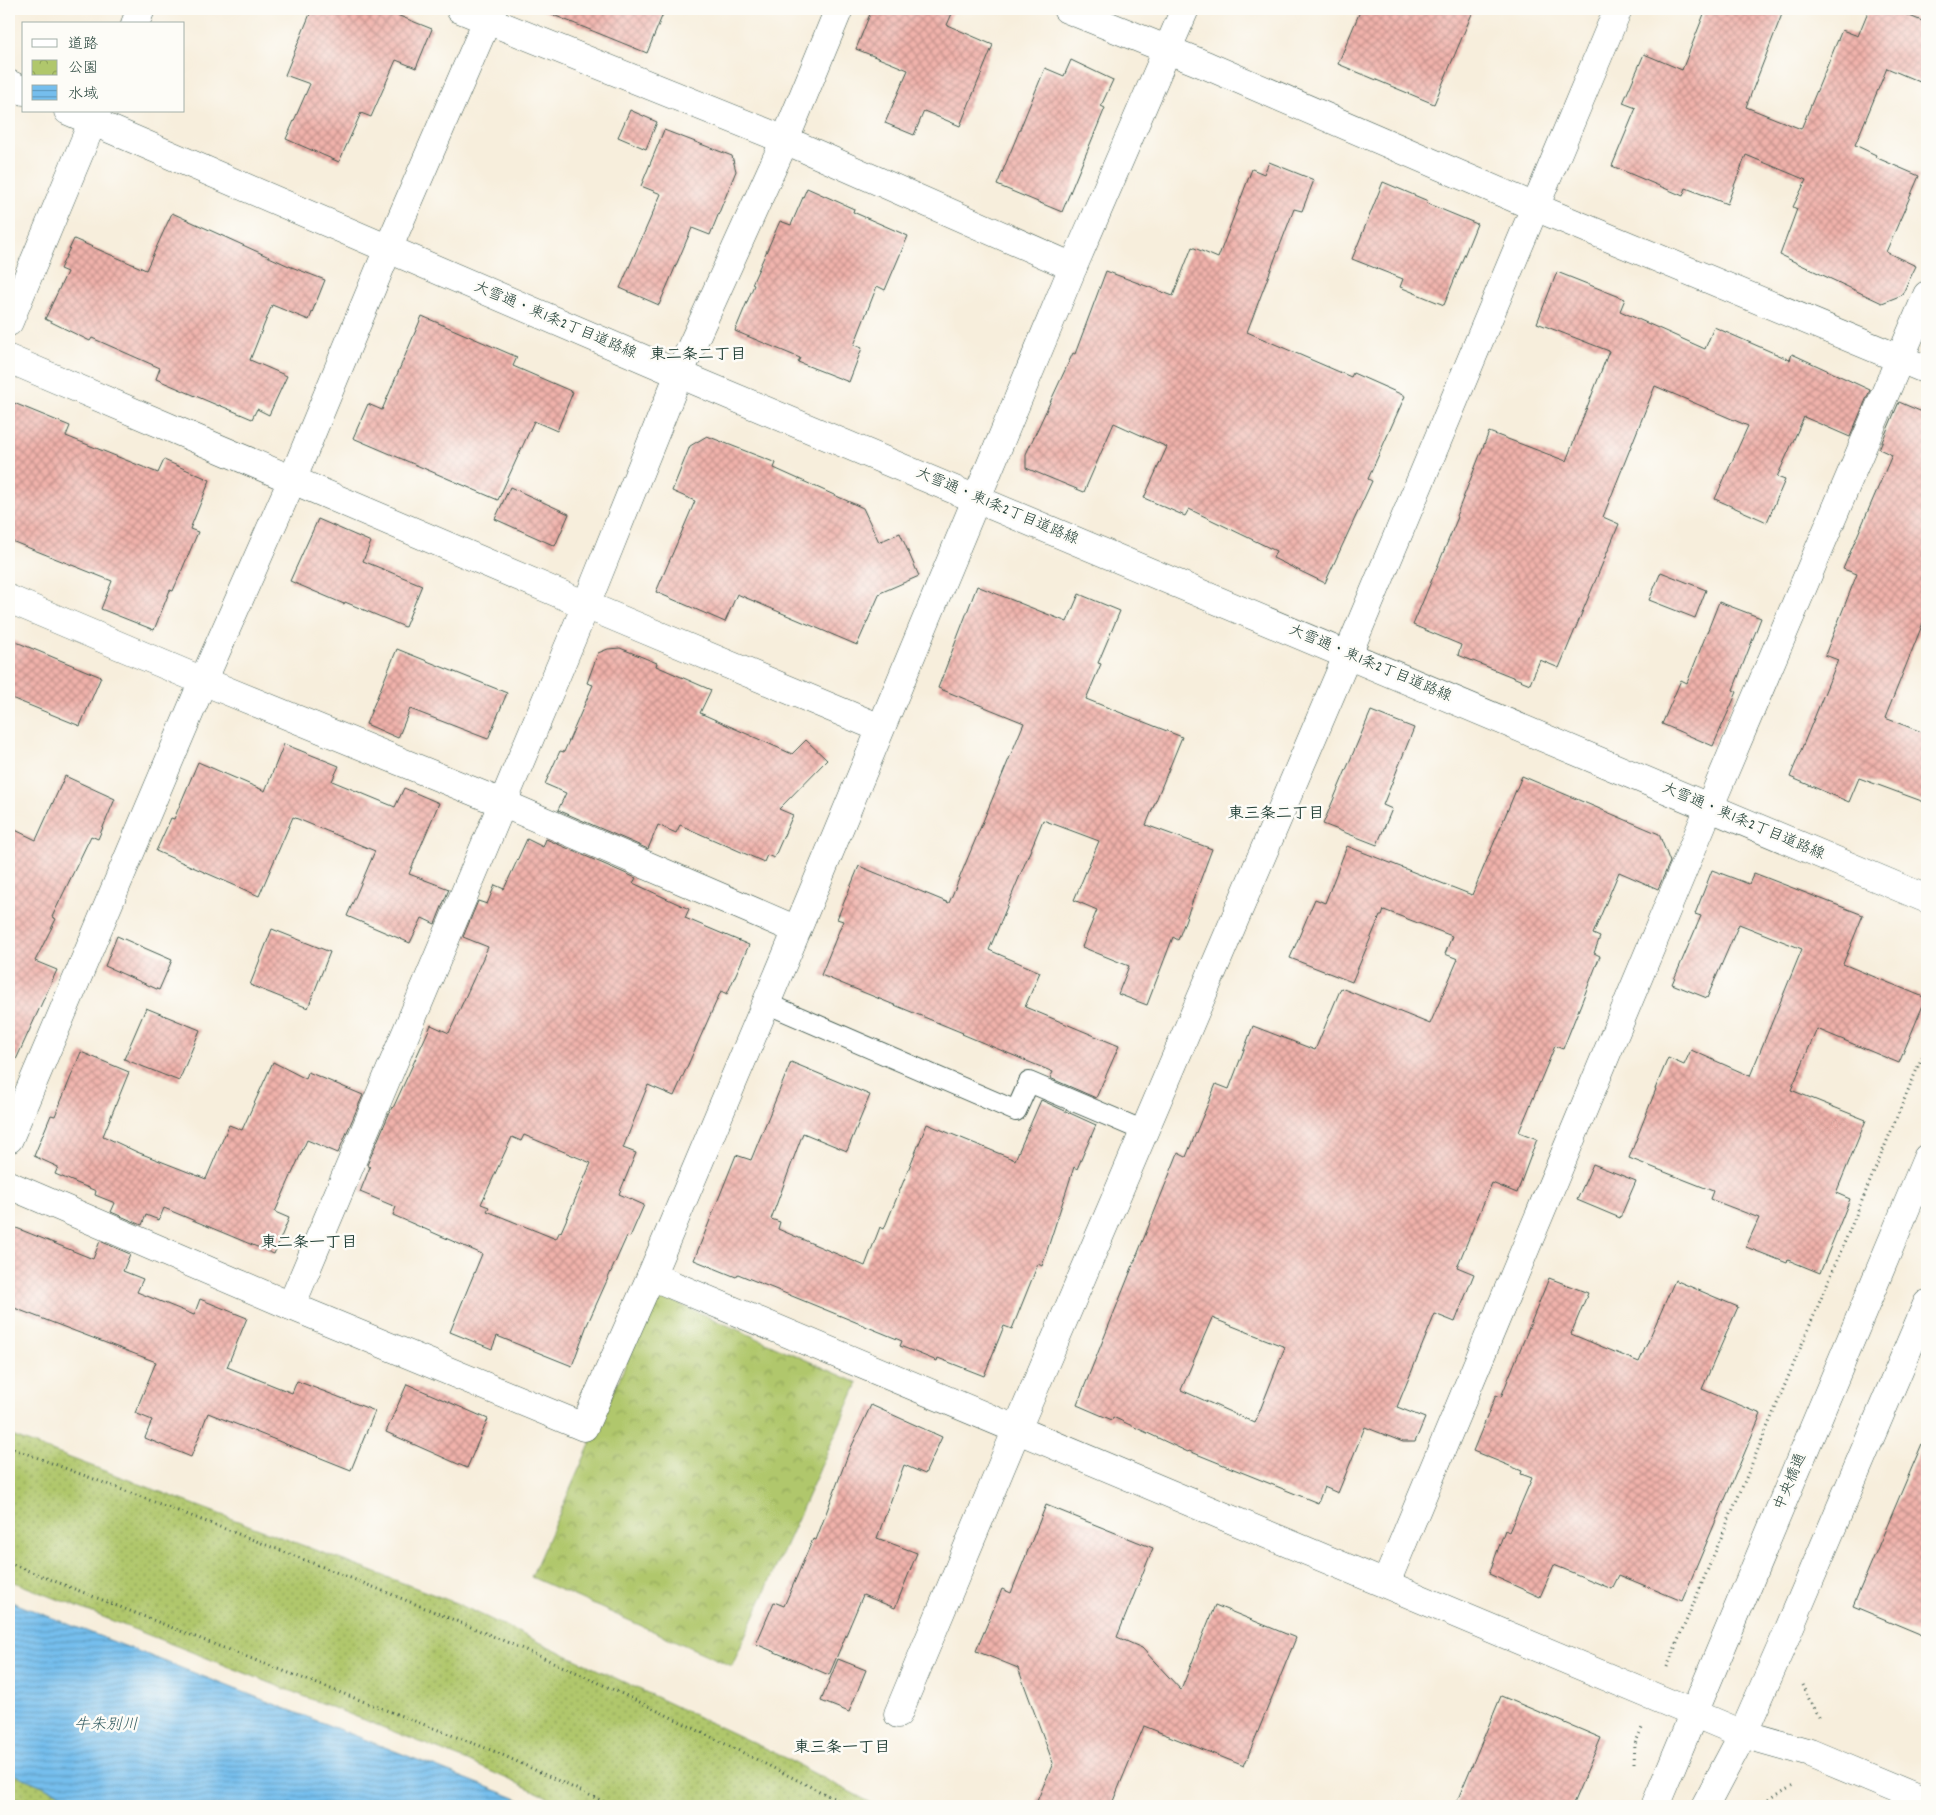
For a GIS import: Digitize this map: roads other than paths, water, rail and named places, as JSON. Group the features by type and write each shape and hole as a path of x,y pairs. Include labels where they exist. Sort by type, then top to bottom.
{"street":[{"path":"135,22 141,9"},
{"path":"460,9 490,14 785,140 1073,267"},
{"path":"291,1306 586,605 678,374 785,140 839,9"},
{"path":"1067,9 1227,74 1535,207 1927,370"},
{"path":"9,1185 291,1306 584,1428 651,1276 797,930 1073,267 1185,9"},
{"path":"898,1714 1016,1429 1348,654 1618,9"},
{"path":"9,1138 490,14"},
{"path":"9,84 22,90"},
{"name":"大雪通・東1条2丁目道路線","path":"72,112 95,117 388,249 678,374 1927,899"},
{"path":"9,322 95,117"},
{"path":"1386,1583 1709,808 1927,295"},
{"path":"9,359 880,728"},
{"path":"9,599 203,681 502,803 797,930"},
{"name":"中央橋通","path":"1655,1806 1927,1158"},
{"path":"651,1276 1742,1734 1810,1753 1927,1802"},
{"path":"1705,1806 1742,1734 1927,1304"}],"lane":[{"path":"766,1003 1016,1111 1029,1082 1144,1131"}],"water":[{"name":"牛朱別川","path":"9,1601 534,1806 91,1806 9,1772"}],"district":[{"name":"東二条二丁目","path":"698,355"},
{"name":"東三条二丁目","path":"1276,814"},
{"name":"東二条一丁目","path":"309,1243"},
{"name":"東三条一丁目","path":"842,1748"}]}
